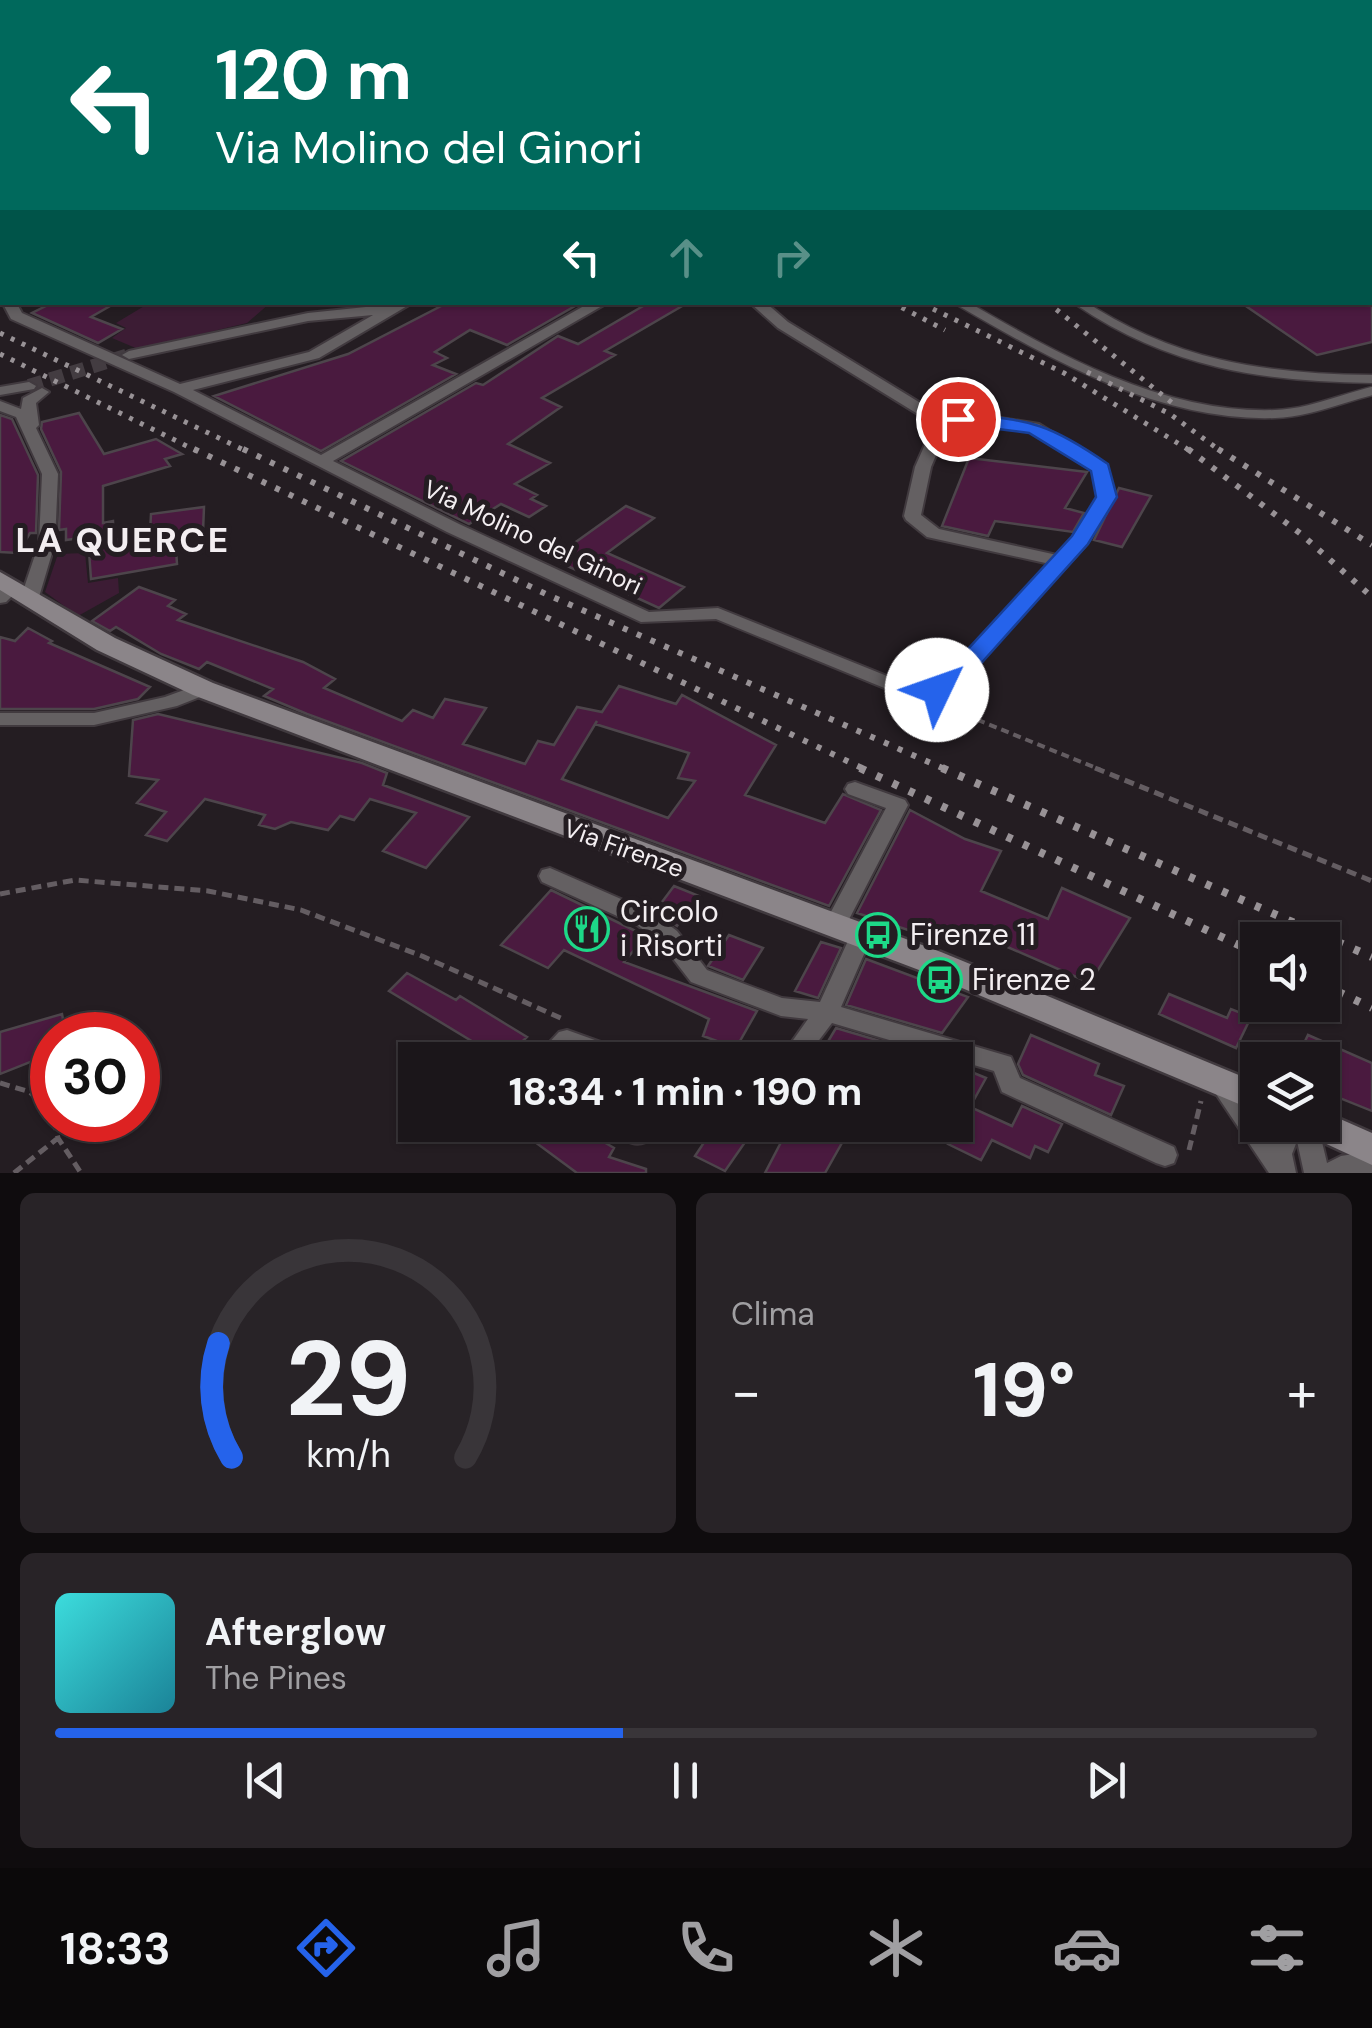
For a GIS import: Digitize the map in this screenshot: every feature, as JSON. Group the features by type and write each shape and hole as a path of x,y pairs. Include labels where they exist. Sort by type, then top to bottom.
{"main road":[{"name":"Via Firenze","path":"11,590 106,644 203,689 1038,1003 1211,1086 1240,1093"},
{"path":"1340,1135 1372,1150"}],"street":[{"name":"Via Molino del Ginori","path":"11,305 16,316 180,389 320,462 647,618 718,613 914,691"},
{"path":"180,389 329,348 400,305"},
{"path":"320,462 597,305"},
{"path":"760,305 784,325 942,423 982,420 1034,428 1101,469 1106,497 1080,540 951,682 937,690 914,691"},
{"path":"134,358 308,318 387,310"},
{"path":"308,318 329,348"},
{"path":"0,391 36,389 28,401 27,413 50,474 47,543 11,590"},
{"path":"0,406 22,414 40,448"},
{"path":"942,423 923,467 912,516 933,532 1060,561"},
{"path":"0,719 94,719 170,702 203,689"},
{"path":"804,1042 827,1012 848,930 898,805 854,789"},
{"path":"550,876 645,919 669,936 699,976 780,1006 827,1012 1003,1064 1011,1085 1175,1159"},
{"path":"1211,1086 1284,1173"},
{"path":"1284,1173 1280,1154 1285,1142"},
{"path":"1310,1142 1317,1173"},
{"path":"1334,1173 1341,1166 1372,1162"}],"lane":[{"path":"965,305 1035,344 1141,390 1213,412 1279,414 1372,390"},
{"path":"1084,305 1140,342 1214,366 1280,379 1372,379"}],"path":[{"path":"914,691 944,707 1372,880"},
{"path":"914,734 944,707"},
{"path":"0,894 75,880 208,891 301,910 422,956 568,1021"},
{"path":"0,1083 19,1084 30,1091"},
{"path":"1175,1159 1211,1086"},
{"path":"14,1173 53,1142"},
{"path":"61,1142 81,1173"}],"shaded area":[{"path":"146,305 268,305 247,323 138,349 112,338 126,328 116,323"},
{"path":"85,553 88,583 118,578 119,593 78,616 45,592 58,554"}],"building":[{"path":"48,305 112,305 91,317 122,329 98,343 32,313"},
{"path":"443,305 577,305 507,345 470,330 435,352 447,358 433,365 456,374 321,451 214,396 348,354"},
{"path":"645,305 684,305 605,351 615,355 542,398 561,407 508,444 550,463 515,484 537,495 531,499 546,506 529,517 501,504 469,524 341,461 476,383 483,385 558,336 578,344"},
{"path":"1244,305 1372,306 1372,342 1317,355"},
{"path":"79,413 104,454 156,439 182,454 165,459 170,466 103,486 103,523 113,521 114,540 150,533 151,514 204,507 203,532 175,535 177,564 91,579 88,537 66,540 66,529 59,530 61,472 41,429 42,422"},
{"path":"0,415 12,419 38,475 36,533 30,533 18,553 0,552"},
{"path":"969,458 1087,472 1065,508 1084,513 1073,532 995,521 988,536 942,526"},
{"path":"1119,488 1151,496 1122,547 1094,540"},
{"path":"626,506 654,518 607,553 684,587 659,608 552,559"},
{"path":"139,587 175,600 168,606 186,614 178,620 303,662 335,679 324,688 402,721 413,710 433,718 445,699 486,708 463,744 525,764 538,741 554,745 577,707 602,712 619,686 676,704 682,695 776,745 745,795 825,823 843,794 881,810 829,906 307,714 264,696 273,689 207,662 199,669 161,654 116,627 110,631 92,621","holes":["595,724 689,753 678,778 695,781 668,818 562,779"]},
{"path":"28,628 52,641 49,643 150,687 138,699 94,709 0,709 0,637 15,641"},
{"path":"158,714 362,763 387,773 383,785 469,817 426,868 383,851 416,813 370,799 354,820 340,816 328,830 291,822 275,829 259,825 265,815 205,799 167,841 146,835 166,812 137,803 158,780 129,776 133,720"},
{"path":"910,810 965,839 1001,851 981,891 1048,919 1062,888 1130,918 1090,983 964,928 956,946 857,913"},
{"path":"674,886 699,896 677,926 656,910"},
{"path":"551,890 646,936 624,962 757,1011 739,1042 720,1042 703,1036 709,1019 564,950 548,968 501,945"},
{"path":"729,935 763,948 743,980 708,966"},
{"path":"821,942 841,948 818,998 795,991"},
{"path":"866,959 968,997 942,1033 846,1005"},
{"path":"407,973 456,1000 460,996 527,1037 522,1042 473,1042 389,991"},
{"path":"1169,994 1227,1018 1231,1009 1240,1013 1240,1022 1249,1022 1236,1048 1159,1014"},
{"path":"30,1023 30,1062 0,1074 0,1032"},
{"path":"836,1028 883,1042 828,1042"},
{"path":"1031,1035 1099,1064 1095,1075 1124,1086 1111,1115 1023,1075 1018,1064"},
{"path":"1308,1035 1324,1042 1305,1042"},
{"path":"1340,1049 1372,1063 1372,1111 1340,1098"},
{"path":"973,1073 986,1078 973,1102"},
{"path":"1022,1106 1062,1124 1048,1152 1035,1146 1030,1158 992,1140 981,1160 948,1144 973,1142 973,1108 1012,1126"},
{"path":"535,1142 604,1142 614,1148 609,1157 646,1169 646,1173 577,1173"},
{"path":"704,1142 745,1142 725,1171 695,1156"},
{"path":"781,1142 842,1142 825,1173 765,1173"}],"tunnel":[{"path":"29,386 129,355"}],"railway":[{"path":"897,305 945,330"},
{"path":"1051,305 1176,406"},
{"path":"933,309 1064,373 1192,452"},
{"path":"0,333 248,452"},
{"path":"0,354 199,452"},
{"path":"1087,372 1170,414 1222,452"},
{"path":"194,449 866,770"},
{"path":"243,449 548,595 947,770"},
{"path":"1188,449 1192,452"},
{"path":"1218,449 1372,545"},
{"path":"1192,452 1301,534 1372,597"},
{"path":"860,768 1240,946"},
{"path":"942,768 1372,957"},
{"path":"1340,993 1372,1008"}],"place":[{"name":"Circolo i Risorti","path":"587,929"},
{"name":"Firenze 11","path":"878,935"},
{"name":"Firenze 2","path":"940,980"}],"district":[{"name":"LA QUERCE","path":"123,540"}],"route":[{"path":"937,690 951,682 1080,540 1106,497 1101,469 1058,439 1034,428 958,419"}]}
